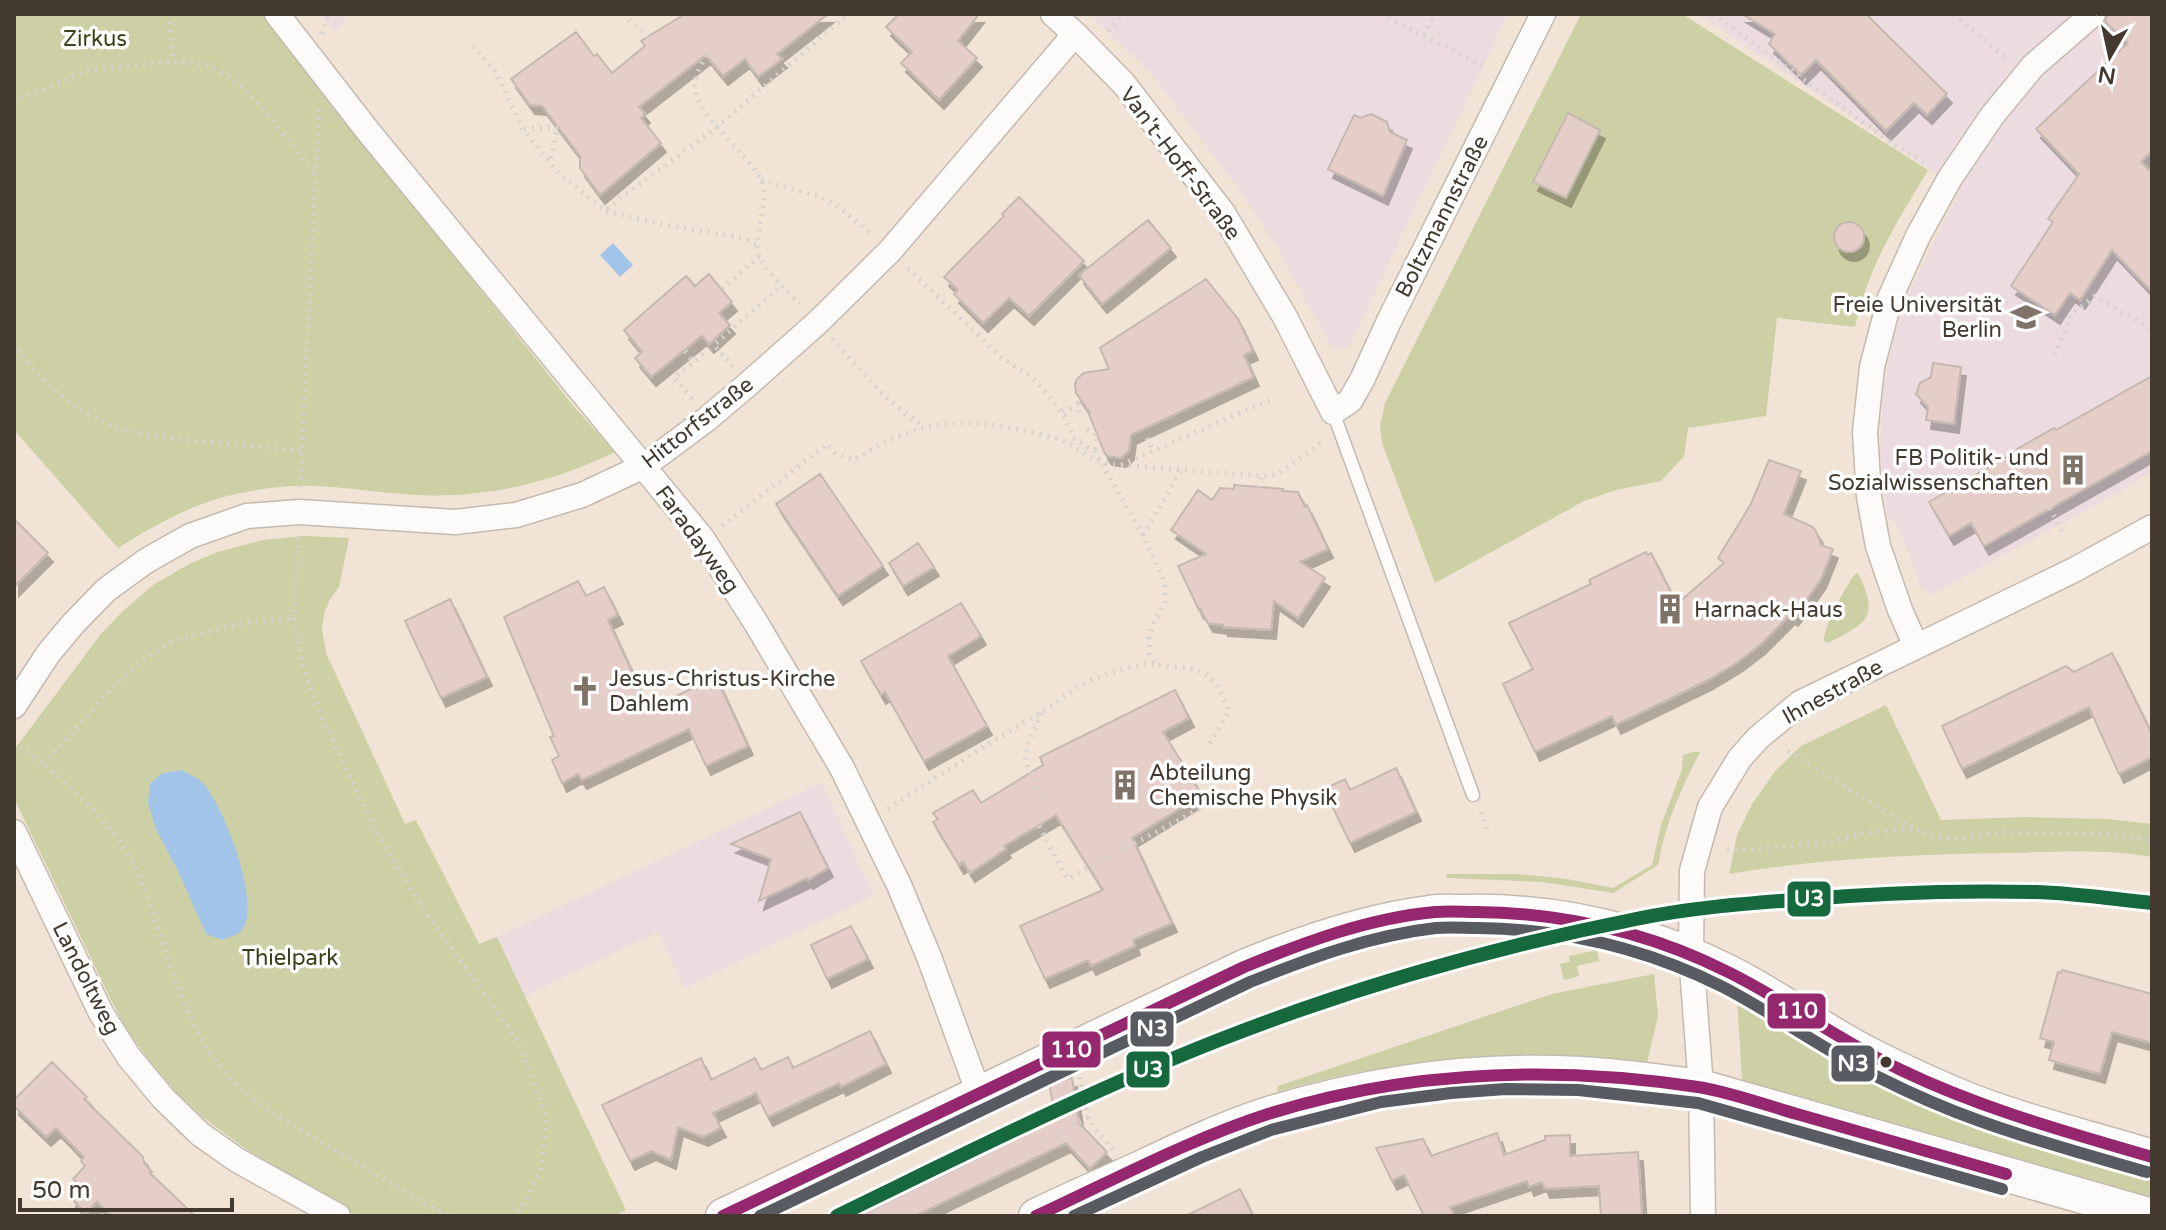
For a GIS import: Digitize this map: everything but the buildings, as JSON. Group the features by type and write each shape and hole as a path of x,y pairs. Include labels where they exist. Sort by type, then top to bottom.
{"main road":[{"path":"723,1216 1244,967 1353,929 1430,913 1490,911 1578,921 1642,935 1730,973 1872,1056 1927,1082 1985,1106 2152,1157"},
{"path":"1041,1215 1196,1142 1266,1115 1318,1100 1378,1086 1449,1077 1535,1073 1625,1077 1701,1087 2152,1216"}],"street":[{"name":"Faradayweg","path":"277,14 367,130 702,538 842,768 899,885 979,1094"},
{"name":"Van't-Hoff-Straße","path":"1053,14 1124,84 1223,213 1285,317 1333,412"},
{"name":"Boltzmannstraße","path":"1333,412 1350,401 1362,380 1543,14"},
{"path":"1916,646 1878,546 1869,497 1865,432 1869,393 1872,367 1890,298 1918,236 1950,178 1992,116 2033,66 2093,14"},
{"name":"Hittorfstraße","path":"14,706 48,654 106,590 146,561 190,536 247,516 299,512 455,522 516,515 582,495 644,466 747,385 817,323 890,251 1075,34"},
{"name":"Ihnestraße","path":"1703,1216 1701,1087 1691,954 1692,871 1710,807 1740,758 1768,729 1800,703 2074,570 2152,527"},
{"name":"Landoltweg","path":"14,832 101,1013 129,1057 163,1098 200,1134 237,1160 338,1216"}],"lane":[{"path":"1333,412 1473,795"}],"path":[{"path":"169,14 173,61"},
{"path":"322,35 329,14"},
{"path":"623,14 648,37"},
{"path":"605,210 717,127 848,14"},
{"path":"1102,37 1124,14"},
{"path":"1381,14 1490,70"},
{"path":"1424,35 1435,14"},
{"path":"1713,14 1893,144 1934,166"},
{"path":"1954,14 2008,60"},
{"path":"473,46 495,71 523,129 550,163 605,210 659,224 743,238 757,245"},
{"path":"706,55 697,74 695,87 698,101 761,180 828,201 875,237"},
{"path":"14,103 87,71 173,61 207,65 239,83 315,174"},
{"path":"300,491 320,96"},
{"path":"523,129 558,127 550,163"},
{"path":"761,180 763,202 757,245 759,256 802,308"},
{"path":"722,289 759,256"},
{"path":"904,264 1002,358 1033,378 1063,413 1074,438 1095,452 1143,535 1165,583 1165,602 1149,639 1150,654 1155,664"},
{"path":"696,405 674,378 781,286"},
{"path":"2055,355 2071,315 2095,296 2152,329"},
{"path":"14,342 32,368 55,390 82,411 118,429 176,439 304,451"},
{"path":"714,345 735,370"},
{"path":"840,348 886,397 924,426"},
{"path":"685,351 693,362"},
{"path":"1120,465 1272,399"},
{"path":"1063,413 1078,404 1079,419"},
{"path":"717,529 827,444 835,453 854,460 882,442 924,426 956,423 1002,426 1063,440 1111,466 1262,476 1276,475 1323,442"},
{"path":"1087,430 1098,436 1095,452"},
{"path":"1147,438 1153,450"},
{"path":"1143,535 1181,471"},
{"path":"1258,487 1262,476"},
{"path":"2050,508 2062,532"},
{"path":"298,529 294,618 302,665 323,720 377,833 424,910 518,1041 547,1119 541,1169 515,1216"},
{"path":"44,764 136,665 173,641 233,625 294,618"},
{"path":"885,811 994,739 1043,712 1077,687 1145,664 1198,671 1216,684 1229,712 1209,744"},
{"path":"1043,712 1027,746 1025,761 1043,797"},
{"path":"14,742 44,764 113,830 135,867 197,1031 216,1062 244,1090 280,1118 450,1216"},
{"path":"1788,751 1913,828 1936,837 1958,839 1999,832 2104,834 2152,840"},
{"path":"1039,826 1067,879 1234,791"},
{"path":"1727,851 1827,843 1865,833 1913,828"},
{"path":"1081,1082 1088,1117 1109,1145"},
{"path":"1043,1139 1088,1117"}],"shaded area":[{"path":"320,14 349,14 335,32"},
{"path":"1089,14 1508,14 1348,348 1332,349 1280,252 1235,184 1149,71"},
{"name":"Freie Universität Berlin","path":"1698,14 2152,14 2152,471 2116,494 1932,594 1922,590 1898,525 1887,517 1880,453 1883,392 1893,340 1908,294 1960,190"},
{"path":"821,783 874,895 685,988 658,932 524,996 497,937"}],"green space":[{"name":"Zirkus","path":"14,14 263,14 575,408 615,452 543,480 467,494 415,495 304,486 246,492 179,514 118,548 14,430"},
{"path":"1581,14 1682,14 1928,170 1875,265 1855,327 1777,318 1766,416 1688,428 1684,456 1661,481 1616,490 1584,501 1435,583 1382,443 1380,426 1385,403"},
{"name":"Thielpark","path":"304,536 349,538 339,587 325,610 322,629 326,653 405,824 416,820 479,944 497,937 626,1210 614,1216 356,1216 243,1147 177,1093 127,1030 14,798 14,750 101,634 123,611 153,585 191,563 263,540"},
{"path":"1858,573 1868,600 1866,617 1852,630 1828,643 1823,641 1836,607"},
{"path":"1886,705 1941,820 2026,817 2108,819 2152,824 2152,857 2078,852 1935,855 1832,861 1729,874 1737,835 1752,804 1776,770 1801,746"},
{"path":"1700,752 1674,807 1658,865 1613,893 1542,882 1447,878 1446,874 1520,874 1613,888 1652,865 1661,825 1682,770 1683,755"},
{"path":"1597,950 1599,961 1577,966 1579,976 1564,980 1560,964 1570,962 1569,956"},
{"path":"1654,974 1658,1016 1647,1063 1553,1057 1460,1059 1368,1070 1277,1092 1278,1086 1552,994"},
{"path":"1737,996 1835,1055 1995,1127 2152,1175 2152,1198 1742,1080"}],"water":[{"path":"613,243 633,265 620,277 600,255"},
{"path":"182,770 201,781 211,795 230,834 245,882 248,903 246,921 239,933 222,940 206,934 156,829 148,803 150,784 162,773"}],"transit line":[{"name":"U3","path":"837,1216 1074,1102 1219,1040 1373,986 1530,942 1675,912 1854,896 2035,892 2152,903"},
{"name":"110","path":"723,1216 1244,967 1362,925 1440,912 1542,916 1606,928 1668,946 1750,983 1857,1047 1932,1084 2025,1119 2152,1157"},
{"name":"N3","path":"760,1216 1250,982 1365,942 1441,928 1541,932 1604,944 1665,962 1723,987 1820,1045 1929,1101 2021,1135 2147,1172"},
{"name":"110","path":"1036,1216 1179,1148 1268,1114 1374,1088 1481,1076 1589,1076 1710,1089 2006,1174"},
{"name":"N3","path":"1074,1216 1202,1157 1271,1130 1381,1102 1506,1089 1578,1090 1698,1103 2002,1189"}],"place":[{"name":"Freie Universität Berlin","path":"2026,317"},
{"name":"FB Politik- und Sozialwissenschaften","path":"2073,470"},
{"name":"Harnack-Haus","path":"1670,609"},
{"name":"Jesus-Christus-Kirche Dahlem","path":"585,691"},
{"name":"Abteilung Chemische Physik","path":"1125,785"}]}
